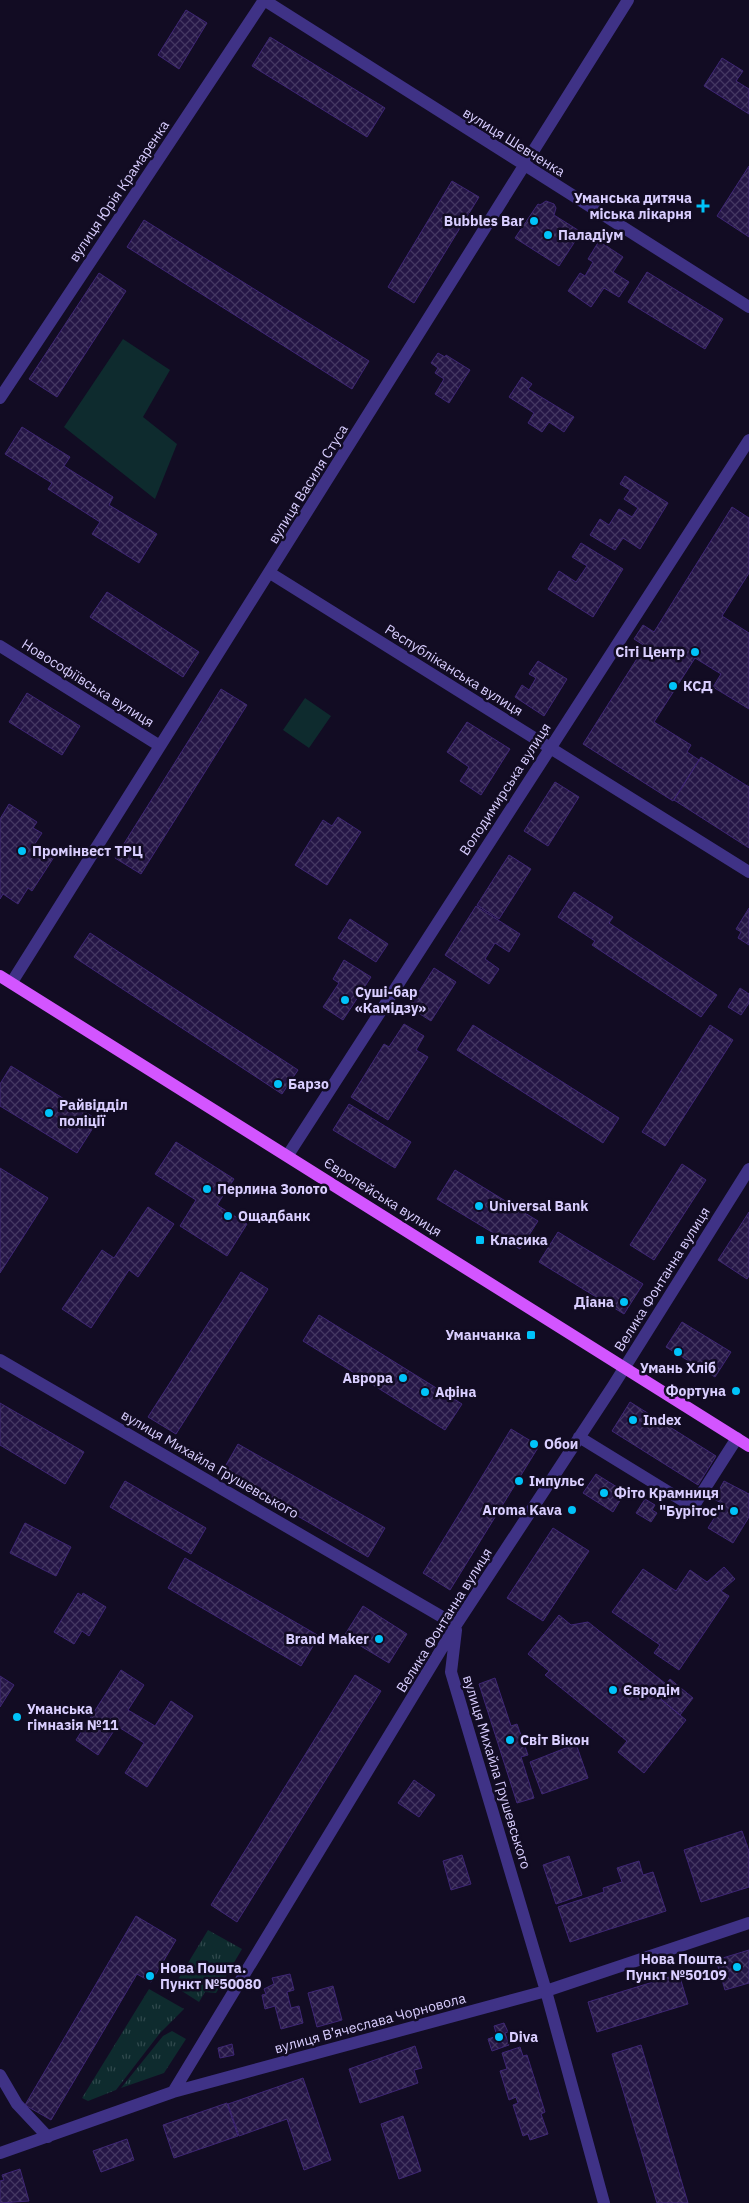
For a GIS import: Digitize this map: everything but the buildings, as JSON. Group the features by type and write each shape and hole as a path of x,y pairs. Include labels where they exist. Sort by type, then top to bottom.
{"main road":[{"name":"Європейська вулиця","path":"0,976 625,1366 749,1446"}],"street":[{"name":"вулиця Шевченка","path":"264,0 524,167 749,307"},
{"name":"вулиця Юрія Крамаренка","path":"0,398 264,0"},
{"name":"вулиця Василя Стуса","path":"12,982 628,0"},
{"name":"Володимирська вулиця","path":"288,1155 749,440"},
{"name":"Республіканська вулиця","path":"270,573 749,872"},
{"name":"Новософіївська вулиця","path":"0,646 160,746"},
{"name":"Велика Фонтанна вулиця","path":"173,2092 456,1625 625,1366 749,1169"},
{"name":"вулиця Михайла Грушевського","path":"0,1360 456,1625 452,1672 546,1991 604,2203"},
{"path":"579,1436 693,1507 738,1438"},
{"name":"вулиця В’ячеслава Чорновола","path":"0,2153 173,2092 546,1991 749,1923"},
{"path":"0,2075 18,2104 48,2137"}],"green space":[{"path":"123,339 170,370 143,417 177,444 155,499 64,427"},
{"path":"305,698 331,716 309,748 283,730"},
{"path":"208,1930 242,1949 216,1993 205,1992 199,2002 174,1986"},
{"path":"149,1989 184,2009 160,2033 116,2090 88,2101 82,2098"},
{"path":"172,2031 186,2039 164,2073 121,2088 163,2036"}],"place":[{"name":"Уманська дитяча міська лікарня","path":"703,206"},
{"name":"Bubbles Bar","path":"534,221"},
{"name":"Паладіум","path":"548,235"},
{"name":"Сіті Центр","path":"695,652"},
{"name":"КСД","path":"673,686"},
{"name":"Промінвест ТРЦ","path":"22,851"},
{"name":"Суші-бар «Камідзу»","path":"345,1000"},
{"name":"Барзо","path":"278,1084"},
{"name":"Райвідділ поліції","path":"49,1113"},
{"name":"Перлина Золото","path":"207,1189"},
{"name":"Universal Bank","path":"479,1206"},
{"name":"Ощадбанк","path":"228,1216"},
{"name":"Класика","path":"480,1240"},
{"name":"Діана","path":"624,1302"},
{"name":"Уманчанка","path":"531,1335"},
{"name":"Умань Хліб","path":"678,1352"},
{"name":"Аврора","path":"403,1378"},
{"name":"Фортуна","path":"736,1391"},
{"name":"Афіна","path":"425,1392"},
{"name":"Index","path":"633,1420"},
{"name":"Обои","path":"534,1444"},
{"name":"Імпульс","path":"519,1481"},
{"name":"Фіто Крамниця","path":"604,1493"},
{"name":"Aroma Kava","path":"572,1510"},
{"name":"\"Бурітос\"","path":"734,1511"},
{"name":"Brand Maker","path":"379,1639"},
{"name":"Євродім","path":"613,1690"},
{"name":"Уманська гімназія №11","path":"17,1717"},
{"name":"Світ Вікон","path":"510,1740"},
{"name":"Нова Пошта. Пункт №50109","path":"737,1967"},
{"name":"Нова Пошта. Пункт №50080","path":"150,1976"},
{"name":"Diva","path":"499,2037"}]}
